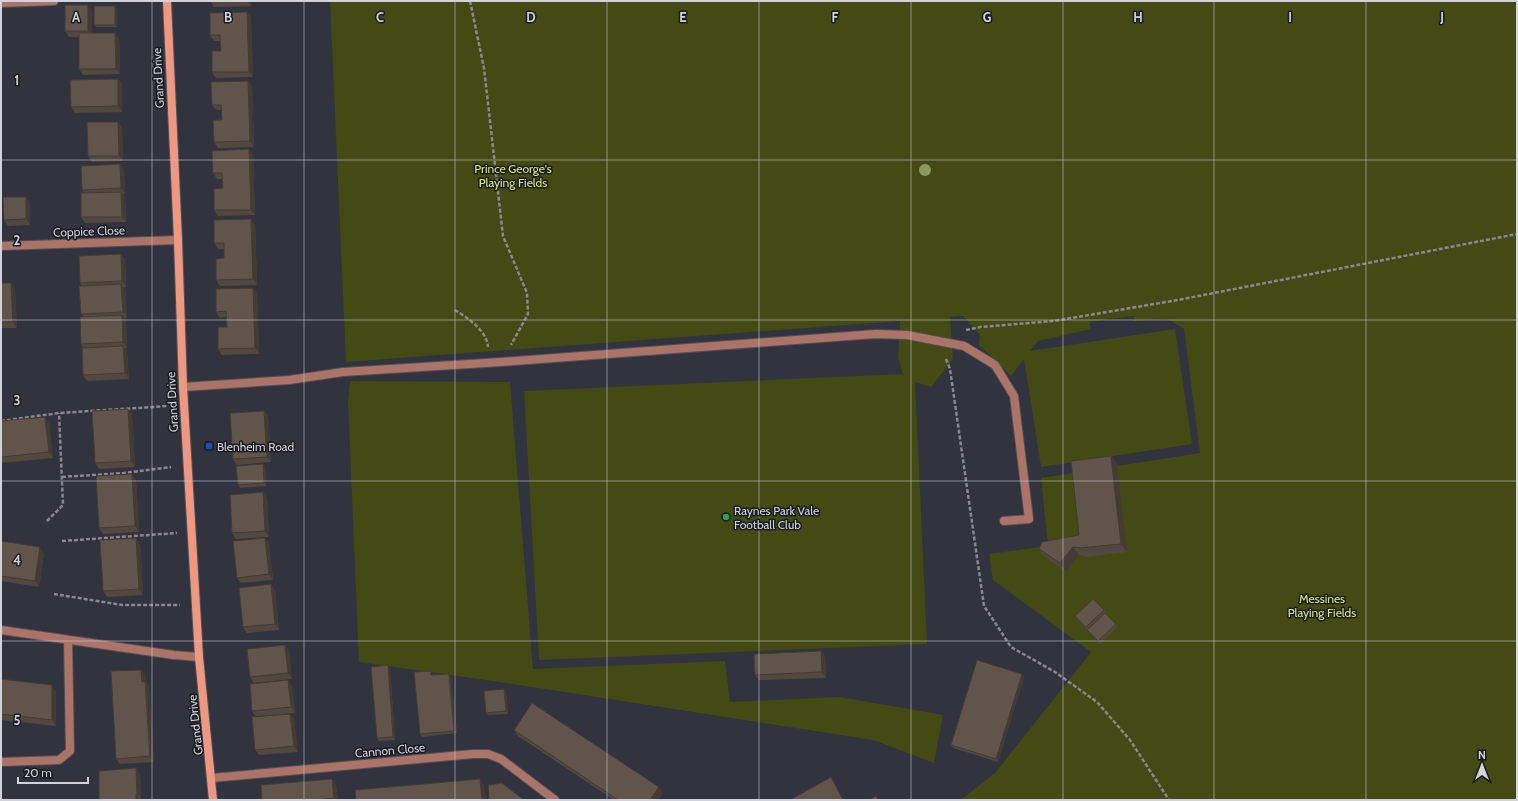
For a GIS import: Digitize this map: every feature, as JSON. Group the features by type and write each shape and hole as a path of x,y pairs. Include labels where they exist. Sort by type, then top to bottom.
{"main road":[{"name":"Grand Drive","path":"167,1 184,405 199,657 213,800"}],"street":[{"path":"1,3 54,1"},
{"name":"Coppice Close","path":"1,246 178,240"},
{"path":"183,387 289,380 343,372 501,362 876,334 907,335 933,339 964,346 994,365 1014,396 1029,519 1004,521"},
{"path":"1,630 174,655 199,657"},
{"path":"1,762 59,760 70,751 68,640"},
{"name":"Cannon Close","path":"212,778 473,754 488,754 501,759 555,800"}],"path":[{"path":"470,1 484,68 503,236 527,293 528,314 501,362"},
{"path":"964,330 980,326 1054,321 1178,300 1517,234"},
{"path":"455,310 469,318 487,341 488,354 477,363"},
{"path":"933,339 943,350 950,370 984,606 1011,647 1055,672 1097,702 1130,740 1169,800"},
{"path":"1,421 59,413 184,405"},
{"path":"47,521 63,505 59,413"},
{"path":"62,477 124,473 188,465"},
{"path":"62,541 192,532"},
{"path":"54,594 122,605 196,605"}],"green space":[{"path":"330,1 1517,1 1517,800 962,799 995,773 1091,652 993,580 989,554 1048,546 1041,478 1200,453 1184,329 1168,319 1134,321 1134,316 1089,322 1091,329 1038,341 1030,351 1175,329 1192,444 1041,467 1024,359 1011,376 979,345 980,335 963,316 950,317 953,359 931,387 915,382 927,644 539,660 524,391 903,374 898,357 900,321 346,362"},
{"path":"350,381 510,382 533,669 725,661 730,702 840,697 943,715 934,763 873,740 507,683 359,662 348,401"}],"building":[{"path":"65,5 88,5 88,31 65,31"},
{"path":"94,6 115,6 115,25 94,25"},
{"path":"247,12 249,72 212,72 212,51 221,51 220,35 210,35 210,13"},
{"path":"79,33 115,33 116,69 79,69"},
{"path":"118,79 118,106 71,107 70,80"},
{"path":"248,81 250,141 214,142 213,120 222,120 221,105 212,105 211,82"},
{"path":"87,122 118,122 119,156 88,156"},
{"path":"249,149 251,210 214,210 214,189 223,188 222,173 213,173 212,151"},
{"path":"120,164 121,188 82,190 81,166"},
{"path":"121,192 122,217 81,217 81,193"},
{"path":"3,197 26,197 26,219 4,220"},
{"path":"251,219 253,279 216,280 216,259 224,258 224,243 214,243 214,220"},
{"path":"121,254 122,281 80,283 79,256"},
{"path":"1,283 11,283 13,322 1,322"},
{"path":"121,284 123,312 81,314 79,286"},
{"path":"253,288 255,348 218,349 218,327 227,327 226,311 216,312 216,289"},
{"path":"122,315 123,342 81,344 80,317"},
{"path":"123,346 125,373 83,375 82,348"},
{"path":"128,409 131,461 95,463 92,411"},
{"path":"264,411 267,457 233,459 230,413"},
{"path":"45,417 49,452 1,457 1,421"},
{"path":"1111,456 1121,544 1081,548 1073,547 1060,563 1039,549 1042,542 1079,535 1071,461"},
{"path":"263,464 264,483 238,485 236,466"},
{"path":"132,474 135,526 99,528 96,476"},
{"path":"263,492 265,531 232,533 230,495"},
{"path":"136,538 139,589 103,591 100,540"},
{"path":"265,538 269,574 237,578 233,541"},
{"path":"1,541 40,547 35,581 1,576"},
{"path":"271,584 275,624 243,627 239,588"},
{"path":"1093,599 1104,610 1086,627 1075,616"},
{"path":"1105,613 1116,624 1098,641 1087,630"},
{"path":"285,645 288,673 250,677 247,649"},
{"path":"821,651 822,672 755,675 754,654"},
{"path":"977,660 1022,674 996,759 951,745"},
{"path":"388,665 393,737 377,738 371,667"},
{"path":"141,670 142,682 145,681 150,756 116,759 111,671"},
{"path":"431,671 431,675 449,674 454,731 420,734 414,672"},
{"path":"1,679 52,685 52,720 1,714"},
{"path":"288,680 291,707 252,711 250,684"},
{"path":"504,689 506,711 486,713 484,691"},
{"path":"532,703 659,787 650,800 618,800 514,730"},
{"path":"290,714 294,746 255,750 252,717"},
{"path":"136,768 136,800 99,800 99,771"},
{"path":"831,777 843,800 790,800"},
{"path":"332,779 334,798 313,800 262,800 261,785"},
{"path":"480,779 482,800 356,800 355,790"},
{"path":"502,783 524,800 489,800 488,785"},
{"path":"876,796 879,800 869,800"}],"place":[{"name":"Blenheim Road","path":"209,446"},
{"name":"Raynes Park Vale Football Club","path":"726,517"}],"park label":[{"name":"Prince George's Playing Fields","path":"513,175"},
{"name":"Messines Playing Fields","path":"1322,605"}]}
